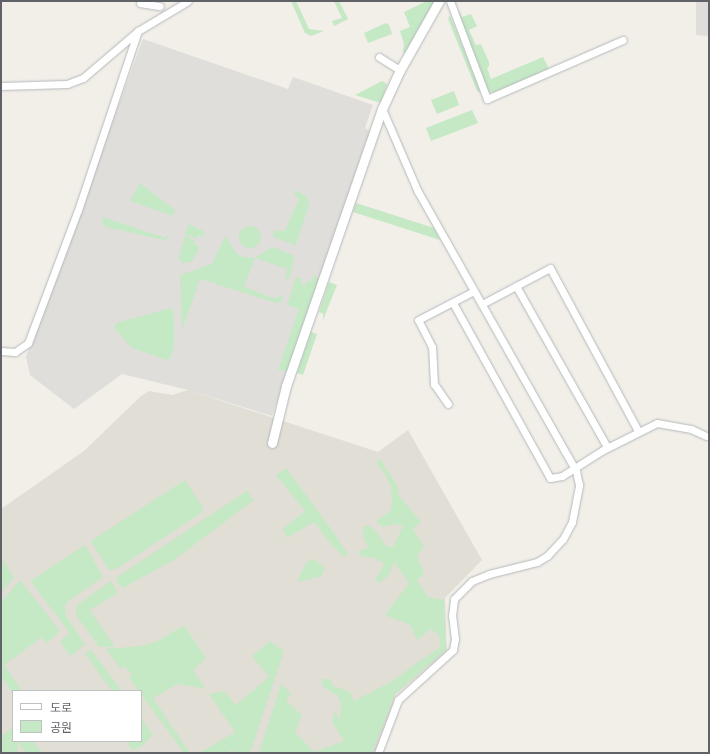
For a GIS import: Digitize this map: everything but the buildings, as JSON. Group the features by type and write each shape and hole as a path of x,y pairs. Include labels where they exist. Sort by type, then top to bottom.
{"street":[{"path":"1,86 67,84 83,78 138,31 164,13 188,1"},
{"path":"272,442 286,386 382,109 400,70 439,1"},
{"path":"450,1 487,99 553,66 623,40"},
{"path":"140,3 159,3 164,13"},
{"path":"1,352 15,352 28,343 78,210 138,31"},
{"path":"379,57 400,70"},
{"path":"378,753 398,700 453,650 452,604 462,589 472,581 489,574 537,562 563,539 572,522 578,501 579,485 575,468 418,192 382,109"},
{"path":"482,304 550,268 638,431"},
{"path":"516,286 607,447"},
{"path":"448,404 434,384 432,347 418,320 453,303 474,290"},
{"path":"453,303 550,478 562,476 607,447 657,423 691,429 706,436"}],"shaded area":[{"path":"696,1 709,1 709,36 696,35"},
{"path":"143,39 288,89 293,77 373,105 365,128 371,132 272,416 188,390 122,374 74,409 30,375 26,357"},
{"path":"188,390 378,452 408,430 482,560 445,598 447,651 396,695 375,753 1,753 1,509 84,451 141,396 149,391 172,395"}],"green space":[{"path":"291,1 296,1 309,29 324,31 311,36 305,33"},
{"path":"334,1 339,1 348,19 334,26 332,21 342,18"},
{"path":"427,1 434,1 407,54 403,52 404,44 400,31 410,27 404,12"},
{"path":"456,11 459,11 462,17 471,14 477,26 469,30 476,45 481,44 489,62 489,66 487,68 491,79 543,57 549,69 495,92 488,92"},
{"path":"450,15 481,92 477,91 448,19"},
{"path":"386,23 389,25 392,34 368,43 364,33"},
{"path":"382,81 387,84 381,103 355,95"},
{"path":"454,91 459,105 437,114 431,100"},
{"path":"472,110 478,123 431,141 426,128"},
{"path":"140,183 175,210 173,216 130,201"},
{"path":"296,190 307,197 309,206 296,245 275,238 272,234 275,230 285,231 299,199 294,194"},
{"path":"356,203 434,228 440,240 353,212"},
{"path":"103,217 166,238 171,232 168,238 164,240 106,227 102,223"},
{"path":"188,224 204,231 204,237 198,235 196,239 185,234"},
{"path":"250,226 258,229 261,237 258,245 250,248 242,245 239,237 242,229"},
{"path":"185,236 195,241 194,244 200,247 191,262 183,263 178,259"},
{"path":"225,236 236,253 243,257 254,258 273,247 295,256 289,279 285,278 287,269 255,258 244,287 277,299 279,294 283,298 281,302 276,303 200,279 182,330 180,275 212,264"},
{"path":"314,275 319,279 287,371 278,370 299,309 287,305 296,277 302,279 300,284 305,285 307,281 311,282"},
{"path":"329,282 337,285 323,320 323,314 319,312"},
{"path":"171,308 174,313 174,344 171,357 167,360 132,348 114,328 116,323"},
{"path":"311,332 317,334 303,375 297,373"},
{"path":"380,459 397,485 399,496 421,522 413,529 424,547 417,556 424,574 417,580 428,597 444,600 446,650 395,694 372,753 259,753 281,684 291,693 286,701 302,715 295,732 314,752 344,741 332,722 335,711 340,721 341,704 337,696 322,686 322,679 330,679 333,686 350,692 354,701 389,683 440,647 439,635 431,629 417,640 410,625 385,615 409,583 394,562 389,575 379,583 375,580 384,564 375,558 360,556 359,551 367,548 368,545 364,540 363,527 368,525 375,530 387,547 393,547 403,526 395,524 383,527 376,522 391,510 392,499 391,487 385,474 376,463"},
{"path":"286,468 348,554 345,557 334,548 314,522 287,538 283,529 305,511 276,475"},
{"path":"185,480 203,508 200,514 116,569 109,570 91,541"},
{"path":"247,491 254,500 175,559 123,588 117,582 116,578"},
{"path":"85,545 103,577 68,601 65,606 66,616 85,644 70,656 60,642 70,633 30,581"},
{"path":"1,558 14,577 1,593"},
{"path":"314,559 325,568 321,576 299,582 299,576 307,562"},
{"path":"20,580 60,631 47,643 42,637 7,663 5,666 21,690 12,690 12,692 1,677 1,602"},
{"path":"111,581 118,593 90,610 115,647 99,647 76,615 77,605"},
{"path":"184,625 206,658 193,670 206,689 178,684 153,698 190,753 181,753 182,750 142,696 142,690 138,690 129,678 132,674 125,667 120,668 106,649 141,646 158,641"},
{"path":"270,641 284,651 250,753 233,753 231,750 226,753 199,753 235,732 209,694 224,691 236,705 269,677 252,656"},
{"path":"91,650 121,690 111,690 85,653"},
{"path":"142,719 153,735 142,746 132,750 127,742 142,742"},
{"path":"12,728 12,742 19,742 17,753 1,753 1,736"},
{"path":"21,742 34,742 42,753 26,753 20,746"}]}
